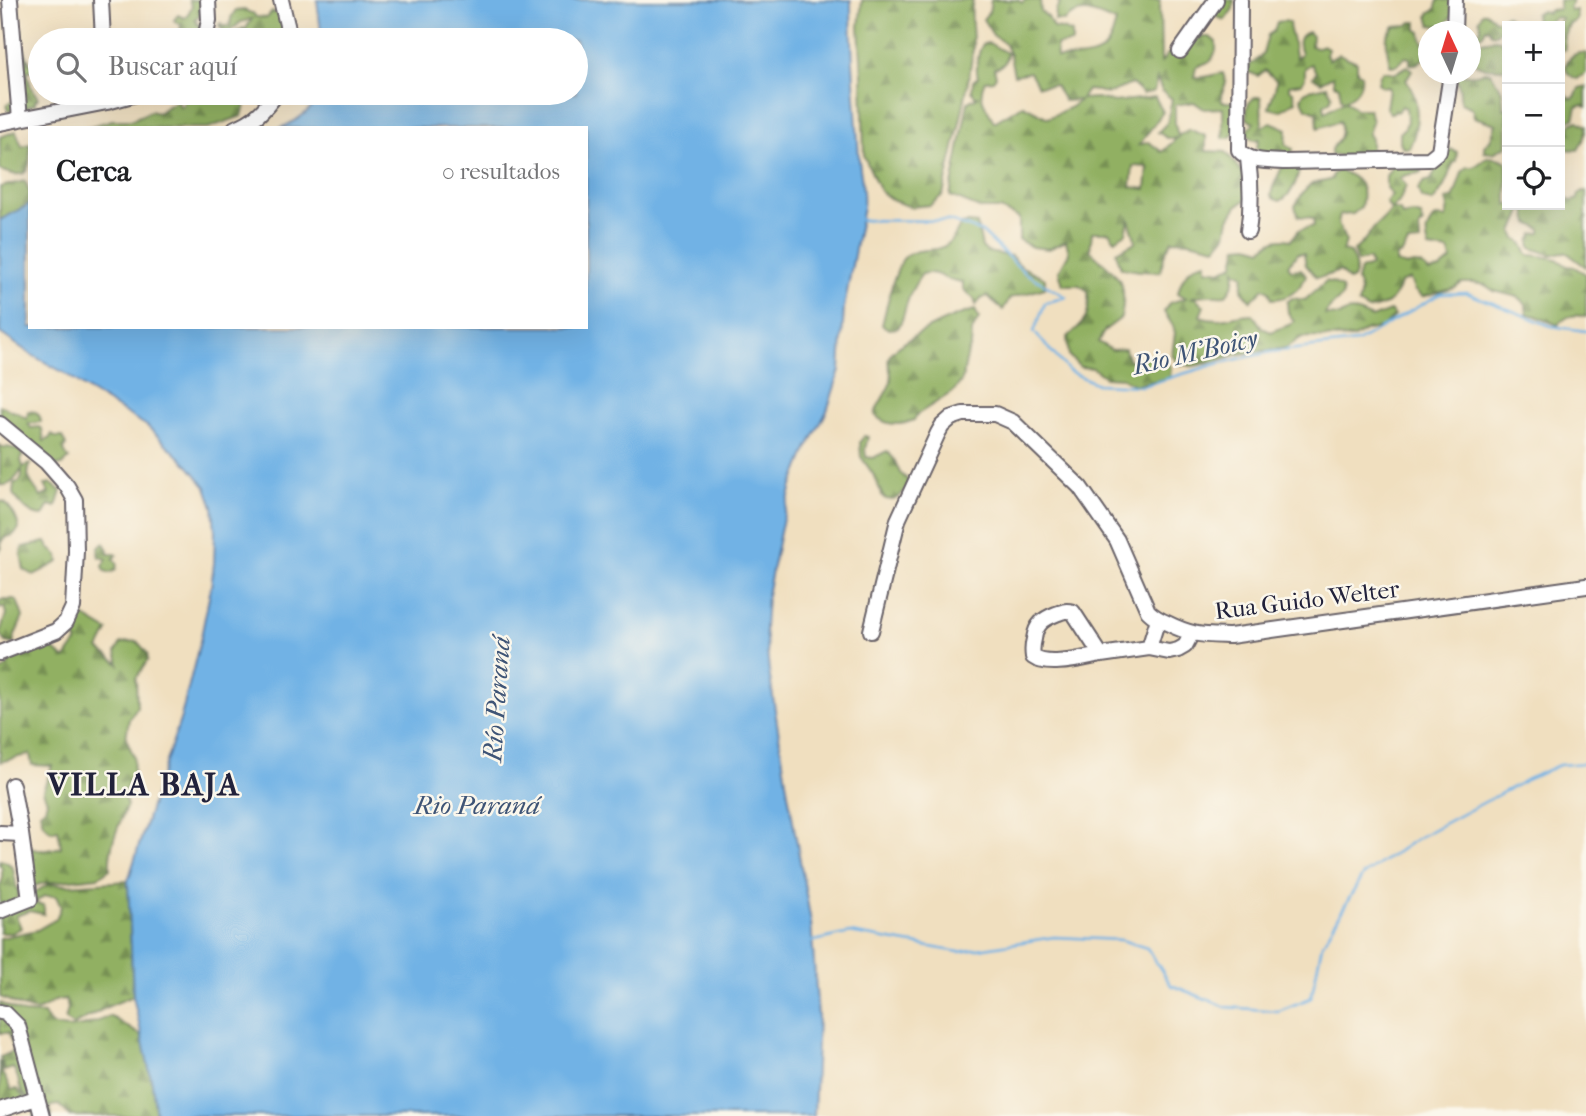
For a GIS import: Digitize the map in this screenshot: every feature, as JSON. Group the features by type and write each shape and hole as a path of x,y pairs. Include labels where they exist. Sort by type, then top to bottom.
{"street":[{"path":"10,0 20,119"},
{"path":"101,0 102,28"},
{"path":"207,28 208,0"},
{"path":"281,0 288,28"},
{"path":"1180,51 1216,0"},
{"path":"1240,0 1244,154 1251,185 1248,231"},
{"path":"1454,21 1455,0"},
{"path":"1244,154 1264,161 1287,162 1429,159 1439,151 1450,84"},
{"path":"0,123 75,105"},
{"path":"240,126 262,113 268,105"},
{"name":"Rua Guido Welter","path":"871,631 898,520 938,433 951,418 978,413 995,414 1013,422 1080,487 1117,540 1148,611 1187,633 1230,636 1586,586"},
{"path":"0,424 46,462 67,486 75,500 76,551 73,607 66,622 56,631 0,653"},
{"path":"1101,655 1073,612 1066,610 1046,618 1035,630 1033,657 1040,662 1050,663 1149,648 1169,652 1185,646 1192,634"},
{"path":"1149,648 1158,618"},
{"path":"0,911 30,899 22,834 12,785"},
{"path":"0,833 22,834"},
{"path":"0,1012 5,1013 18,1026 42,1116"},
{"path":"0,1110 36,1098"}],"green space":[{"path":"189,0 202,0 202,13 195,19 198,25 201,25 200,28 181,28 181,25 174,20 178,15 186,17 192,7"},
{"path":"862,0 973,0 973,49 964,104 943,195 930,205 911,207 894,201 880,191 864,156 859,27"},
{"path":"991,0 1018,0 1022,3 1025,0 1040,0 1041,12 1048,17 1053,28 1072,33 1072,43 1056,45 1057,58 1078,58 1105,49 1116,22 1090,12 1078,13 1064,21 1055,20 1060,4 1057,0 1160,0 1161,62 1214,0 1234,0 1233,9 1225,20 1212,15 1208,26 1199,37 1210,37 1216,42 1216,51 1211,61 1196,67 1194,77 1223,73 1226,83 1221,95 1222,102 1235,102 1235,131 1230,138 1223,138 1223,108 1204,109 1194,102 1175,105 1178,136 1189,129 1206,136 1206,151 1226,152 1244,175 1247,199 1237,206 1229,219 1226,235 1216,247 1172,240 1160,272 1121,268 1116,252 1136,242 1129,220 1126,233 1115,240 1109,232 1092,232 1090,250 1119,279 1123,294 1121,318 1105,330 1098,342 1112,350 1125,349 1129,360 1136,363 1148,356 1163,360 1171,367 1170,378 1134,385 1122,378 1105,377 1093,368 1080,367 1069,356 1067,338 1086,318 1088,291 1079,285 1063,285 1059,271 1069,253 1066,241 1049,249 1032,247 1019,240 1019,218 1000,209 982,209 950,196 968,102 979,96 975,96 972,91 973,81 978,77 978,60 983,44 989,43 1007,53 1004,64 994,68 996,76 993,80 985,81 982,92 994,122 1023,105 1048,118 1080,100 1064,101 1055,85 1038,86 1030,72 1014,75 1010,55 1004,43 993,35 983,19 989,12","holes":["1157,79 1162,91 1172,99 1167,123 1158,132 1167,138 1177,138 1162,152 1149,142 1139,145 1163,112 1155,97 1114,102 1097,98 1081,99 1087,90 1107,94 1132,84 1143,94 1154,91","1133,166 1148,167 1146,189 1131,187"]},
{"path":"1438,0 1450,0 1452,16 1448,21 1430,21 1428,16 1435,10"},
{"path":"1559,0 1572,0 1569,8 1571,11 1576,10 1577,19 1569,25 1565,33 1565,21 1560,21 1561,18 1536,21 1535,14 1559,9"},
{"path":"244,10 256,17 267,18 272,12 281,15 282,28 246,28 252,19 241,22 234,28 221,28 221,23 223,26 230,26 235,11"},
{"path":"1486,12 1495,20 1506,15 1509,17 1502,21 1502,27 1495,34 1486,28 1481,35 1479,19 1482,13"},
{"path":"1277,22 1289,22 1296,58 1301,54 1300,38 1308,32 1312,36 1311,46 1315,48 1323,45 1328,48 1326,55 1329,60 1339,54 1357,62 1361,83 1355,93 1345,100 1356,109 1369,109 1372,122 1368,134 1371,150 1357,158 1331,155 1331,149 1341,133 1340,121 1318,128 1317,112 1306,108 1301,98 1305,91 1327,86 1332,95 1330,101 1324,105 1325,112 1344,101 1339,86 1334,84 1333,76 1321,82 1313,77 1316,72 1311,64 1305,68 1305,78 1301,83 1289,85 1296,101 1280,111 1269,108 1276,80 1265,70 1258,76 1246,71 1263,53 1268,35 1274,31"},
{"path":"1417,22 1418,63 1410,64 1408,57 1398,65 1391,66 1387,36 1394,26"},
{"path":"1494,39 1502,42 1502,69 1481,66 1481,43"},
{"path":"22,46 28,59 28,105 32,105 25,111 16,113 8,111 6,105 13,101 17,49"},
{"path":"1578,53 1586,53 1586,73 1577,79 1568,73 1566,66"},
{"path":"1407,66 1412,70 1406,80 1414,96 1417,114 1409,148 1403,148 1400,133 1406,125 1406,108 1402,106 1398,111 1390,113 1386,108 1389,89 1378,83 1383,71 1396,73"},
{"path":"1481,73 1491,73 1502,92 1502,148 1493,153 1484,152 1484,146 1490,141 1496,124 1474,117 1472,108 1461,103 1458,84 1481,84"},
{"path":"1586,86 1586,107 1577,107 1574,119 1569,120 1565,117 1565,93 1570,98 1575,97 1579,88"},
{"path":"1255,97 1261,97 1262,127 1271,122 1287,129 1286,145 1293,149 1291,157 1261,153 1257,147 1259,139 1253,140 1246,133 1254,122 1247,119 1247,106"},
{"path":"169,105 245,105 242,116 214,126 91,126 112,120 131,120 151,111 157,113"},
{"path":"1578,121 1586,126 1578,150 1565,149 1565,137 1568,137 1571,124"},
{"path":"16,131 22,146 28,144 28,166 23,174 0,170 0,137"},
{"path":"1450,149 1457,152 1456,161 1443,187 1433,202 1421,198 1418,189 1424,182 1431,180 1435,172 1429,164"},
{"path":"1488,157 1502,160 1502,210 1523,210 1513,232 1516,239 1523,244 1528,255 1557,259 1586,274 1586,317 1571,316 1558,325 1527,314 1526,305 1518,297 1473,283 1462,283 1455,288 1422,297 1414,290 1410,279 1400,283 1395,295 1385,305 1368,310 1358,304 1360,293 1357,281 1360,270 1371,266 1369,259 1357,262 1353,251 1391,210 1386,202 1392,195 1386,188 1386,176 1393,165 1421,166 1422,172 1400,178 1406,186 1399,202 1392,209 1400,211 1402,216 1421,216 1423,223 1419,228 1420,242 1408,243 1402,254 1397,256 1396,263 1407,266 1419,264 1429,272 1440,269 1451,260 1449,251 1429,248 1429,225 1435,217 1446,218 1446,200 1454,197 1462,172 1467,167 1474,167"},
{"path":"1301,162 1292,190 1280,201 1274,199 1271,195 1273,187 1282,167"},
{"path":"1339,170 1356,179 1362,188 1361,207 1353,214 1340,215 1338,224 1346,242 1342,251 1350,253 1354,263 1353,279 1349,281 1340,271 1316,277 1306,265 1304,253 1298,253 1288,265 1291,270 1301,269 1306,275 1301,285 1289,295 1272,299 1269,291 1264,288 1251,301 1242,290 1244,275 1235,269 1231,289 1226,295 1191,298 1196,298 1204,306 1200,316 1221,319 1253,314 1262,328 1271,332 1294,321 1288,313 1287,302 1292,298 1305,300 1326,281 1342,288 1343,295 1325,315 1340,316 1352,311 1372,318 1390,311 1395,316 1382,328 1367,330 1354,338 1302,337 1286,348 1238,354 1192,366 1179,364 1172,355 1175,333 1173,326 1164,312 1169,303 1186,298 1178,293 1187,273 1200,263 1206,262 1206,269 1221,271 1234,264 1238,246 1249,245 1262,249 1275,240 1291,240 1299,230 1314,226 1313,218 1298,216 1295,206 1308,187 1332,179 1333,174"},
{"path":"25,181 28,205 0,220 0,187"},
{"path":"1586,191 1586,267 1567,253 1552,255 1531,248 1530,241 1534,234 1541,233 1541,229 1529,223 1526,211 1565,210 1565,197 1571,201 1577,200 1579,195"},
{"path":"961,224 977,224 982,247 987,252 1011,256 1022,267 1045,279 1045,288 1010,298 1003,310 987,296 976,305 974,299 963,289 963,282 952,281 933,273 922,274 911,293 898,328 889,329 882,325 893,281 903,258 917,251 944,246 953,239"},
{"path":"975,310 979,318 972,331 962,380 954,391 909,422 888,423 879,419 875,415 891,381 888,361 890,355 928,328"},
{"path":"0,406 27,419 28,411 36,412 41,422 28,424 31,428 42,429 44,441 52,434 62,437 66,445 64,451 69,459 62,465 55,466 0,424"},
{"path":"864,436 868,437 866,457 873,458 887,451 900,473 908,480 907,487 899,497 893,500 883,497 873,474 861,457 860,442"},
{"path":"0,445 19,451 23,456 23,467 31,464 29,477 41,497 49,493 45,485 50,483 61,491 56,507 49,505 43,516 29,512 22,505 13,494 14,483 19,482 22,477 22,469 10,483 0,485"},
{"path":"0,501 5,502 12,511 19,529 13,535 3,538 0,550"},
{"path":"46,542 58,555 59,562 34,575 24,570 21,553 23,547"},
{"path":"104,543 108,554 117,555 113,559 117,563 116,570 110,573 105,571 103,566 107,559 98,555"},
{"path":"14,599 18,603 23,617 14,644 6,642 0,633 6,614 4,607 0,608 0,601"},
{"path":"80,614 108,631 99,649 119,664 116,652 121,643 137,641 147,653 148,660 136,678 137,707 129,719 126,738 134,757 133,775 123,794 127,805 112,844 110,869 98,877 44,883 25,889 18,863 33,860 29,848 45,850 61,847 58,829 51,831 43,823 40,812 47,801 43,791 52,766 32,765 30,754 0,762 0,672 9,665 7,656 46,643 65,659 78,641 68,632"},
{"path":"0,860 13,868 19,894 15,901 0,904 2,868"},
{"path":"128,881 133,996 73,1025 65,1020 68,1008 65,999 35,1010 0,997 0,938 37,930 56,919 61,907 56,896 44,896 36,902 32,894 49,884"},
{"path":"27,902 44,905 44,914 29,911 16,916 21,928 12,933 0,933 0,913"},
{"path":"0,1003 23,1013 44,1014 50,1023 64,1028 96,1022 110,1016 142,1036 156,1116 70,1116 59,1105 50,1106 52,1116 34,1116 38,1108 21,1090 13,1068 4,1071 1,1057 14,1051 9,1033 0,1033"},
{"path":"0,1061 2,1073 11,1090 17,1089 27,1102 0,1115"}],"water":[{"name":"Rio Paraná","path":"317,0 851,0 863,207 844,308 840,370 827,411 792,486 767,595 765,629 787,787 811,922 818,1016 814,1116 156,1116 152,1083 133,996 128,881 181,717 201,637 214,563 213,507 206,487 186,463 147,426 0,333 0,220 28,205 28,329 588,329 588,126 284,126 313,105 588,105 588,28 320,28"}],"waterway":[{"name":"Rio M'Boicy","path":"858,220 950,221 982,232 1025,273 1066,297 1045,303 1034,332 1069,371 1097,384 1142,386 1220,363 1271,352 1357,342 1440,294 1467,293 1551,326 1586,331"},
{"path":"810,942 850,933 959,952 1054,937 1121,940 1147,948 1171,985 1226,1007 1278,1011 1311,998 1322,945 1363,875 1419,837 1526,780 1559,765 1586,763"}],"district":[{"name":"VILLA BAJA","path":"144,784"}],"water label":[{"name":"Río Paraná","path":"497,699"}]}
